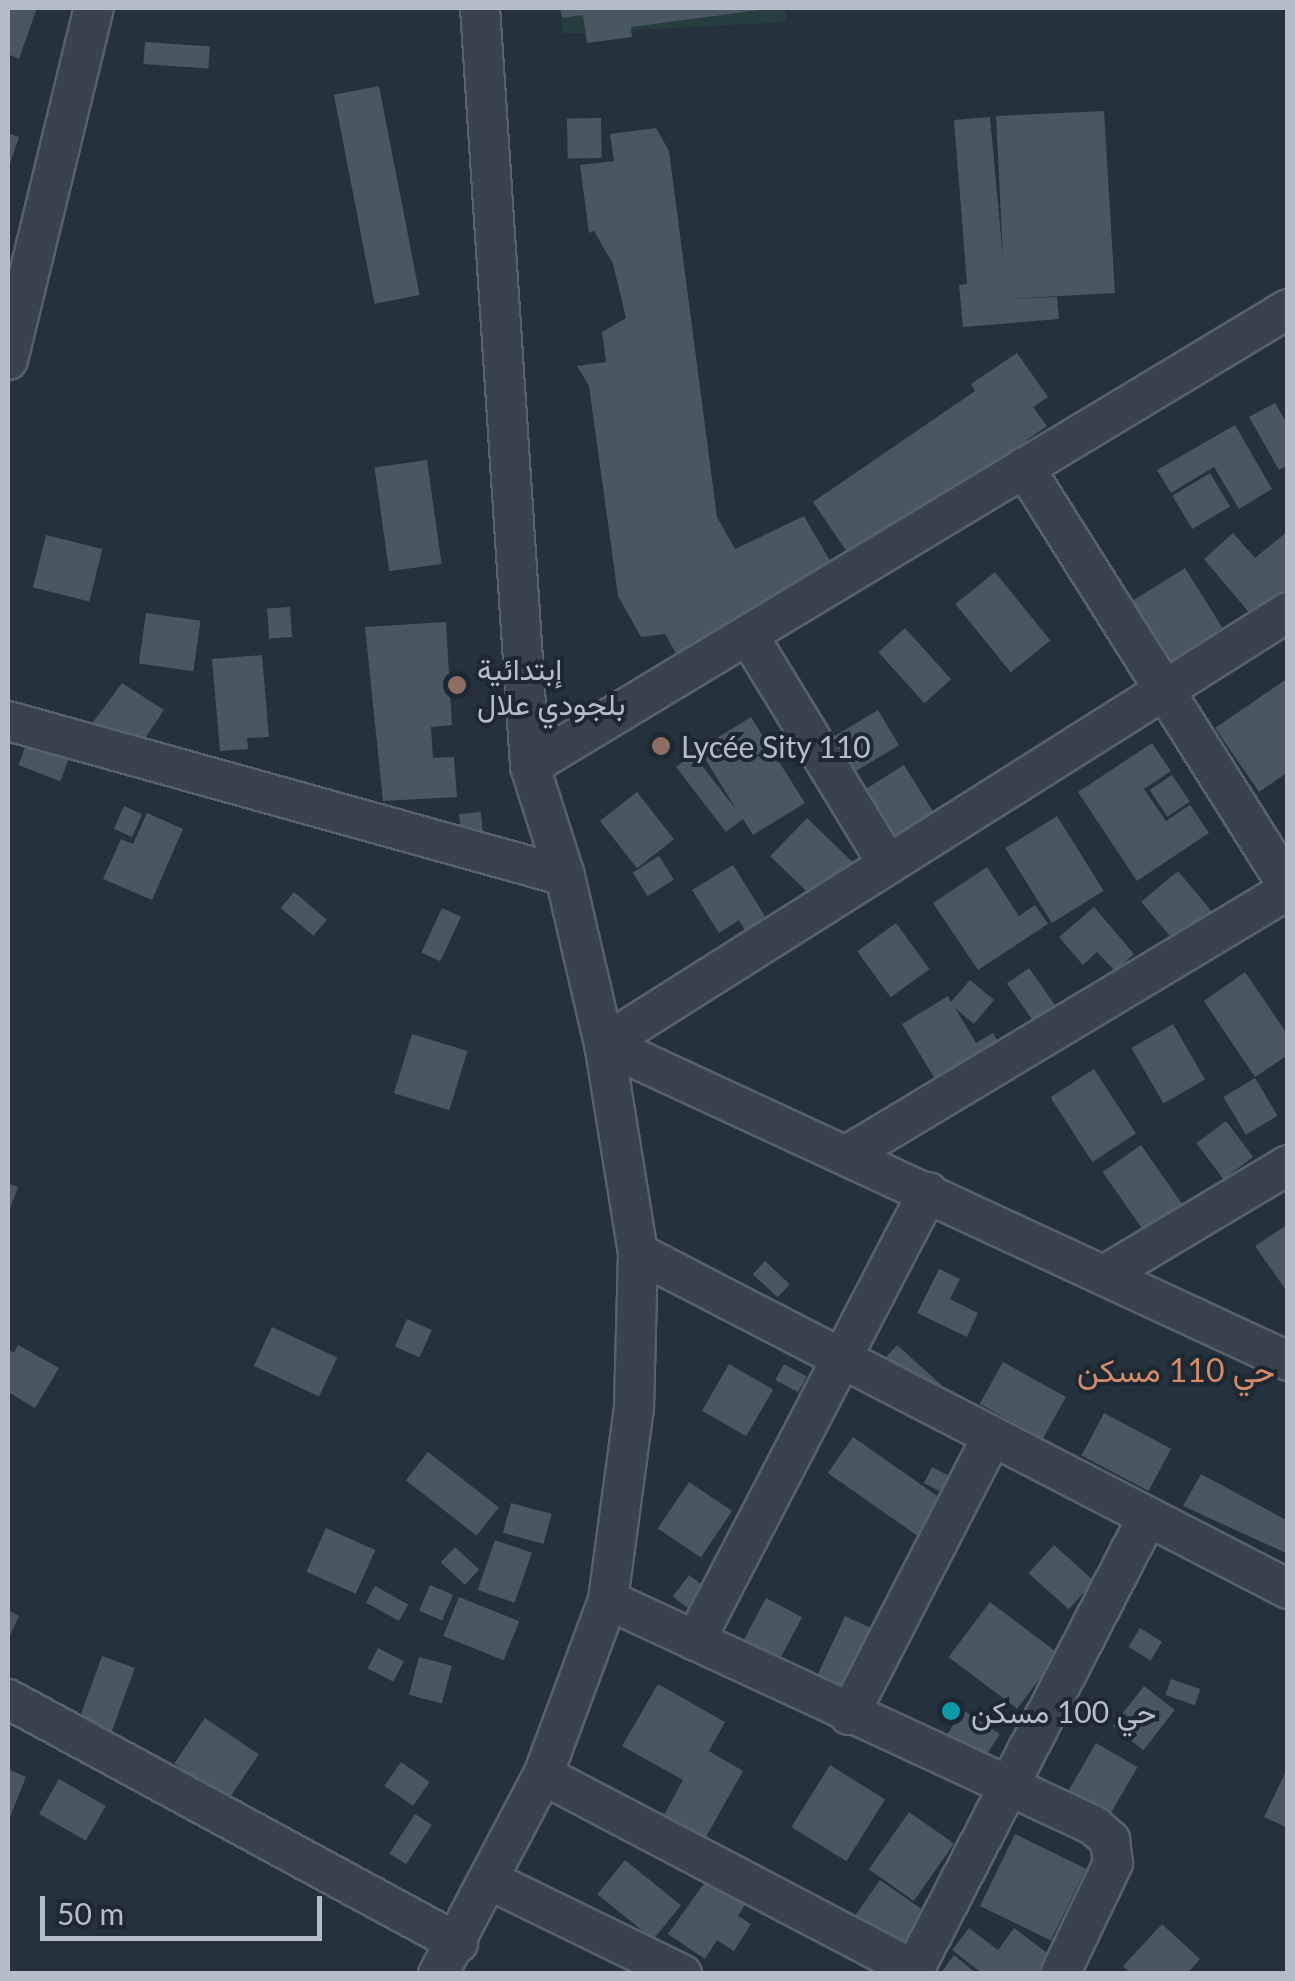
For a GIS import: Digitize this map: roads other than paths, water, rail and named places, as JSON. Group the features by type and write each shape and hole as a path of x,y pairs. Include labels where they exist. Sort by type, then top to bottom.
{"street":[{"path":"8,360 94,8"},
{"path":"8,1700 448,1958 543,1775 608,1600 634,1407 638,1253 604,1044 565,876 530,766 480,8"},
{"path":"530,766 1288,308"},
{"path":"847,1155 1288,888 1024,467"},
{"path":"604,1044 1288,612"},
{"path":"748,635 888,864"},
{"path":"8,721 565,876"},
{"path":"604,1044 1106,1274 1288,1362"},
{"path":"1106,1274 1288,1164"},
{"path":"695,1642 928,1192"},
{"path":"638,1253 1288,1590"},
{"path":"849,1715 992,1437"},
{"path":"543,1775 913,1972 1148,1518"},
{"path":"608,1600 1007,1791 1093,1825 1112,1847 1108,1878 1060,1974"},
{"path":"490,1880 682,1974"}],"place":[{"name":"إبتدائية بلجودي علال","path":"457,685"},
{"name":"Lycée Sity 110","path":"661,746"},
{"name":"حي 100 مسكن","path":"951,1711"}],"district":[{"name":"حي 110 مسكن","path":"1176,1370"}]}
